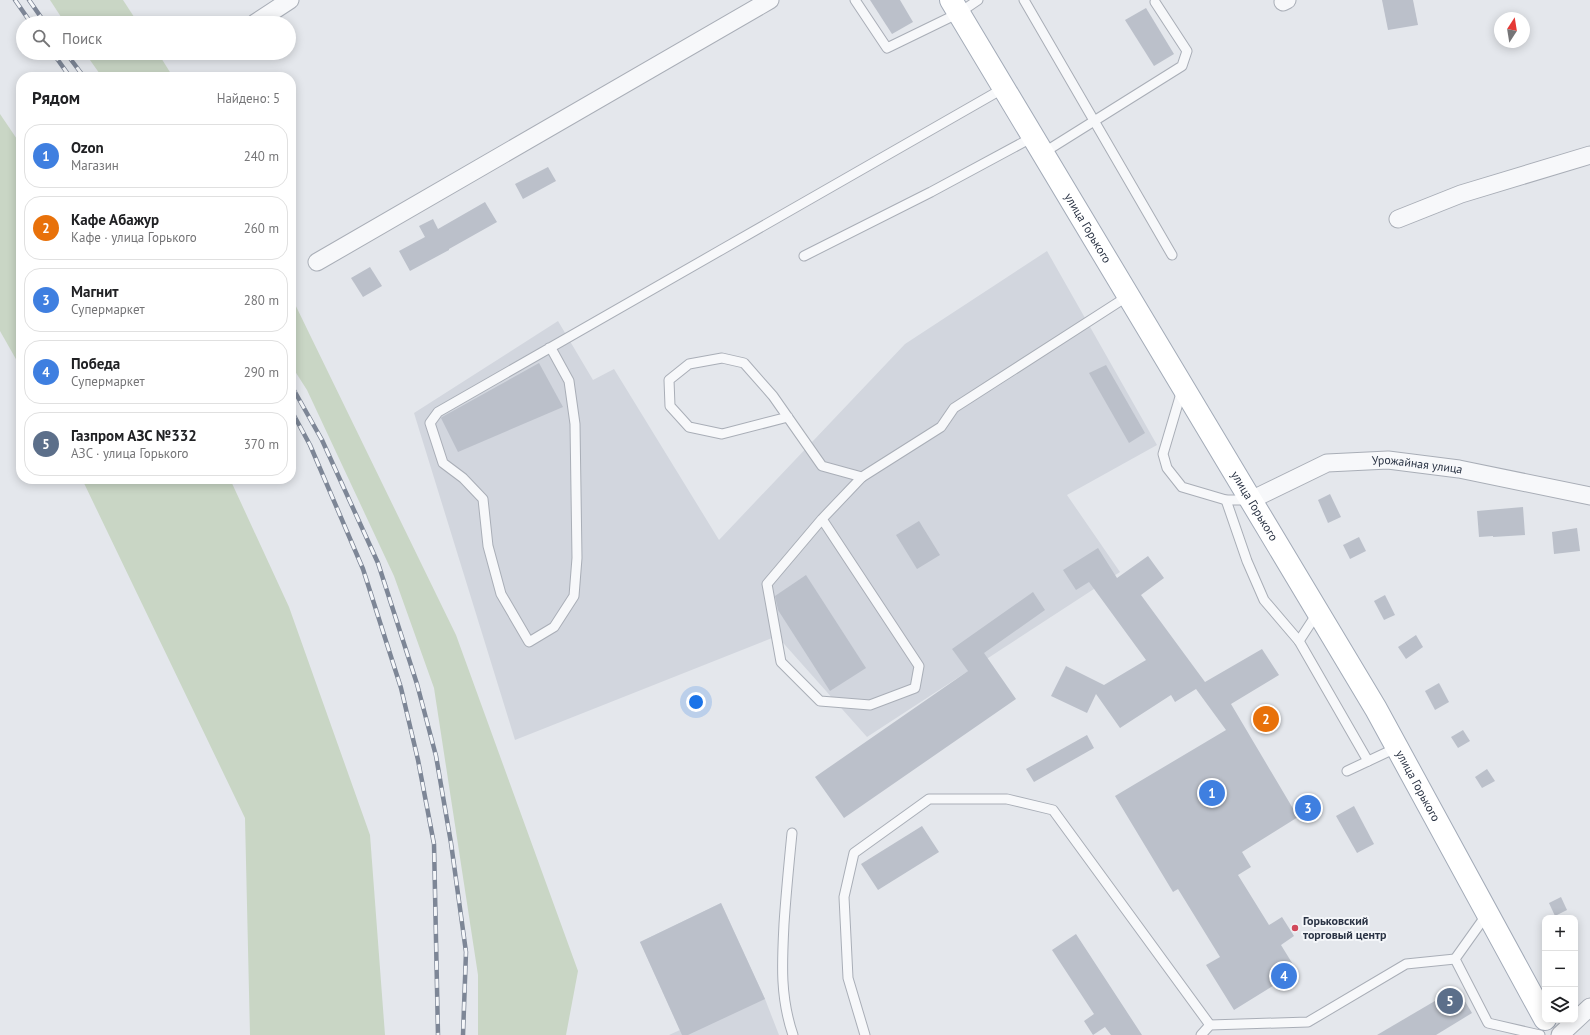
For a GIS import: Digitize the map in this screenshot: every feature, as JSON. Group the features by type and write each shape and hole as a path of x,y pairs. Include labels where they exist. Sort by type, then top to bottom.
{"main road":[{"name":"улица Горького","path":"955,6 1376,709 1542,1014"},
{"name":"улица Горького","path":"1547,1023 1554,1035"}],"street":[{"path":"266,16 290,0"},
{"path":"317,262 770,0"},
{"path":"1398,219 1461,194 1590,155"},
{"name":"Урожайная улица","path":"1251,500 1327,463 1388,460 1459,469 1590,496"},
{"path":"1560,1035 1590,1007"}],"lane":[{"path":"855,0 887,48 955,6 978,0"},
{"path":"1024,0 1172,255"},
{"path":"804,256 931,192 1094,121 1182,66 1187,51 1155,2"},
{"path":"549,348 552,350 569,381 575,424 577,558 574,596 554,627 529,642 501,594 488,546 483,500 463,478 443,463 430,423 438,412 549,348 1004,88"},
{"path":"822,519 919,666 915,688 870,705 820,701 781,662 766,584 822,519 862,477 941,427 954,408 1128,296"},
{"path":"788,417 722,434 689,427 670,406 669,380 689,364 722,358 744,363 773,396 788,417 822,466 862,477"},
{"path":"1183,387 1163,454 1167,468 1182,487 1226,500 1251,500"},
{"path":"1226,500 1247,560 1264,600 1299,641 1368,761"},
{"path":"1299,641 1318,612"},
{"path":"1347,771 1396,748"},
{"path":"865,1035 848,978 844,897 854,853 929,799 1007,799 1054,810 1210,1025"},
{"path":"792,833 782,957 782,990 793,1035"},
{"path":"1201,1035 1210,1025 1308,1022 1406,964 1455,959 1487,914"},
{"path":"1455,959 1488,1023 1540,1035"}],"shaded area":[{"path":"1047,251 1157,445 1067,495 1120,572 867,737 777,636 515,740 414,413 558,321 593,380 614,369 719,540 905,344"},
{"path":"721,903 765,999 779,1035 669,1035 680,1030 640,942"}],"green space":[{"path":"50,0 123,0 133,16 60,16"},
{"path":"90,60 162,60 170,72 98,72"},
{"path":"0,114 16,138 16,359 0,331"},
{"path":"296,306 456,635 578,971 566,1035 478,1035 478,975 434,688 394,576 307,390 296,373"},
{"path":"84,484 232,484 289,607 370,835 385,1035 250,1035 245,818"}],"building":[{"path":"870,0 900,0 913,22 892,34"},
{"path":"1382,0 1413,0 1418,25 1388,30"},
{"path":"1146,8 1174,54 1154,66 1125,20"},
{"path":"548,167 556,181 523,199 515,184"},
{"path":"485,202 497,222 410,271 399,251 425,237 419,226 433,219 438,229"},
{"path":"370,267 382,286 363,297 351,278"},
{"path":"539,363 563,407 458,452 441,418"},
{"path":"1106,365 1145,433 1129,443 1089,373"},
{"path":"1330,494 1341,517 1328,523 1318,500"},
{"path":"1523,507 1525,535 1479,537 1477,511"},
{"path":"919,521 940,555 917,569 896,535"},
{"path":"1577,528 1580,551 1554,554 1552,532"},
{"path":"1359,537 1366,551 1350,559 1343,545"},
{"path":"1098,548 1117,578 1148,556 1164,578 1141,595 1205,682 1262,649 1279,675 1231,704 1298,817 1242,852 1251,867 1238,875 1269,925 1282,917 1294,936 1281,945 1297,971 1234,1010 1206,965 1220,957 1178,889 1173,892 1115,796 1226,730 1196,689 1175,702 1171,695 1120,728 1096,694 1087,713 1051,696 1066,666 1104,685 1146,660 1089,582 1076,590 1063,570"},
{"path":"806,575 866,668 830,691 778,610 775,596"},
{"path":"1033,592 1045,610 984,653 1016,699 844,818 815,777 968,671 952,649"},
{"path":"1385,595 1395,615 1384,620 1374,601"},
{"path":"1416,635 1423,647 1406,659 1398,647"},
{"path":"1439,683 1449,702 1435,710 1425,691"},
{"path":"1463,730 1470,741 1458,748 1451,737"},
{"path":"1087,735 1094,748 1034,782 1026,769"},
{"path":"1487,769 1495,781 1482,788 1475,777"},
{"path":"1354,806 1374,844 1357,853 1336,816"},
{"path":"922,826 939,852 878,890 861,864"},
{"path":"1561,897 1567,910 1555,915 1549,903"},
{"path":"721,903 765,999 688,1035 682,1035 640,942"},
{"path":"1076,934 1142,1035 1111,1035 1105,1027 1093,1035 1084,1021 1094,1014 1052,950"},
{"path":"1457,988 1472,1013 1436,1035 1377,1035"}],"railway":[{"path":"15,0 26,16"},
{"path":"29,0 40,16"},
{"path":"58,60 66,72"},
{"path":"71,60 80,72"},
{"path":"296,394 322,440 378,563 417,684 436,756 451,843 466,952 463,1035"},
{"path":"296,419 310,445 363,569 401,688 418,760 434,844 438,1035"}],"place":[{"name":"Кафе Абажур","path":"1266,719"},
{"name":"Ozon","path":"1212,793"},
{"name":"Магнит","path":"1308,808"},
{"name":"Горьковский торговый центр","path":"1295,928"},
{"name":"Победа","path":"1284,976"},
{"name":"Газпром АЗС №332","path":"1450,1001"}]}
